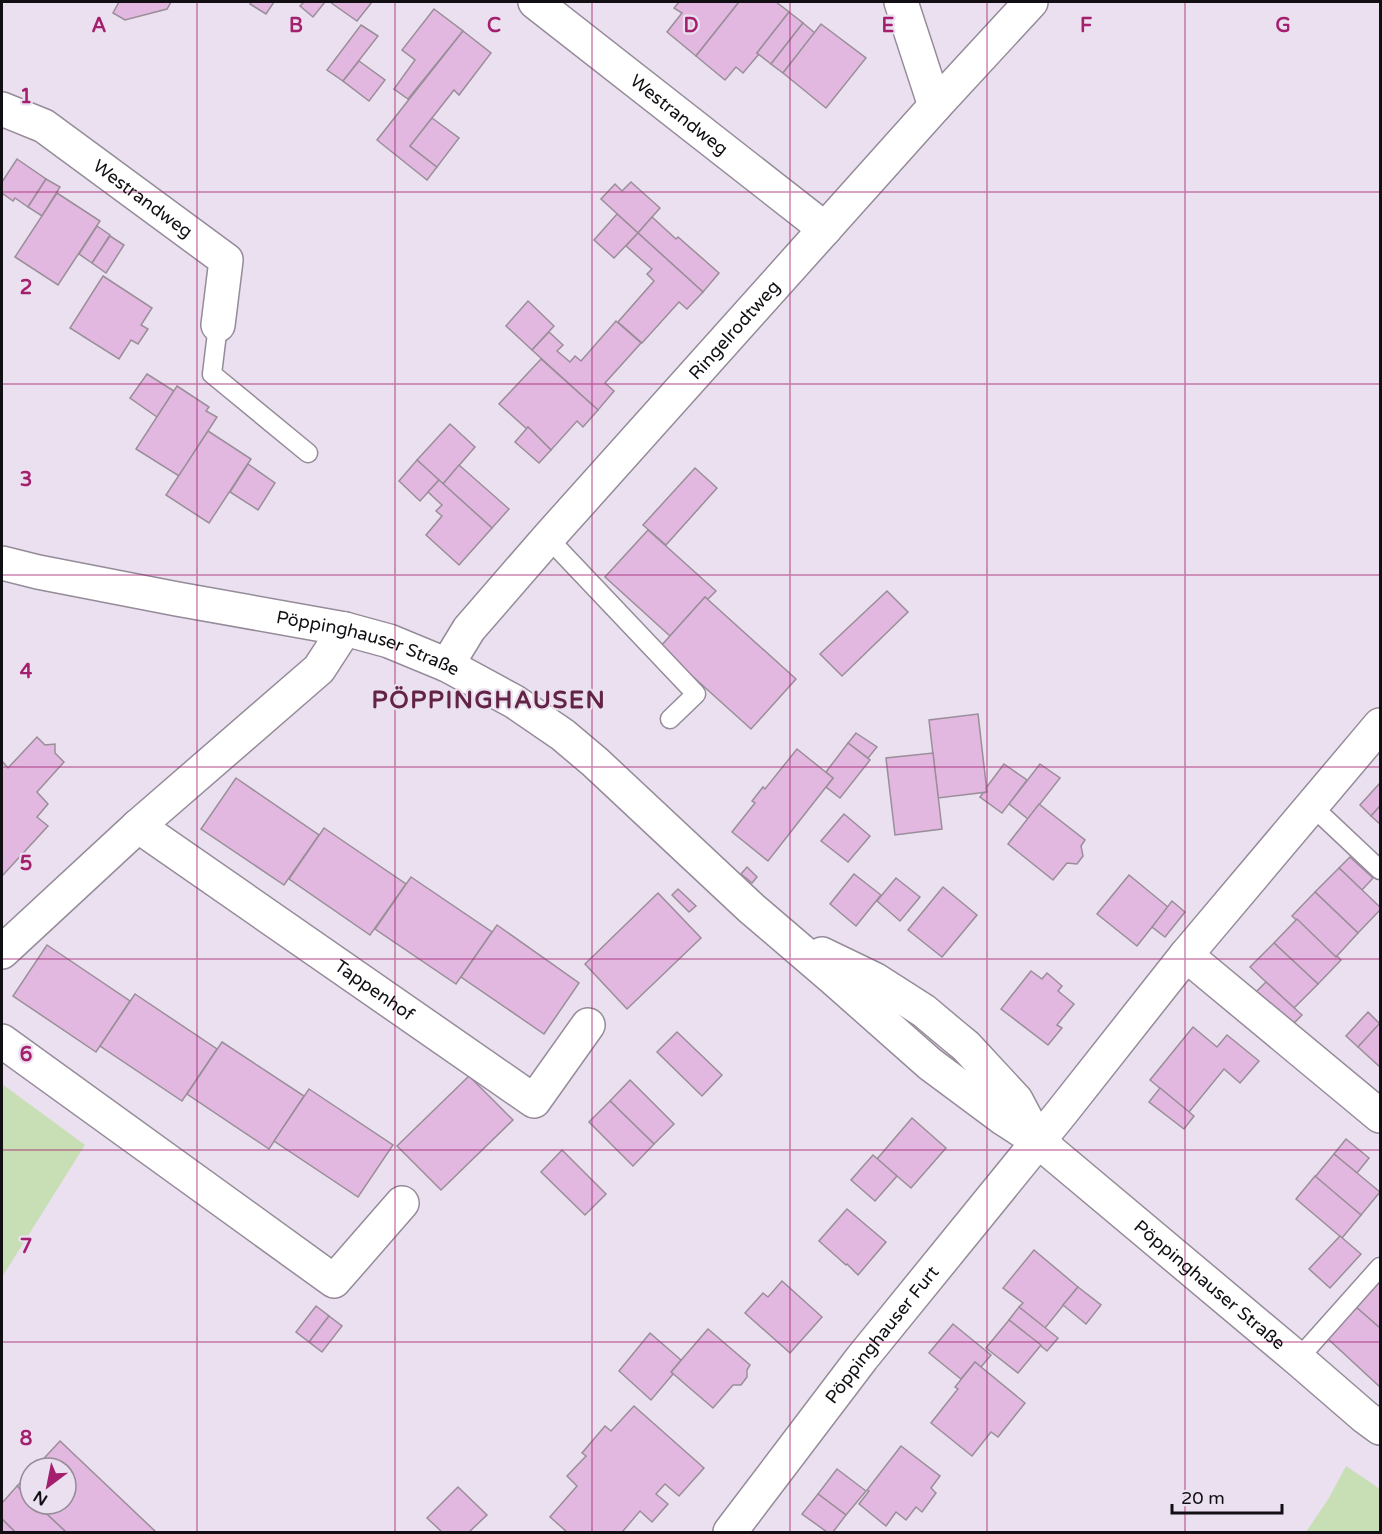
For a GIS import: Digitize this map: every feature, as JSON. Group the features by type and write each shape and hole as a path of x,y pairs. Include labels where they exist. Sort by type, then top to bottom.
{"street":[{"name":"Westrandweg","path":"534,2 825,229"},
{"path":"901,2 935,106"},
{"name":"Ringelrodtweg","path":"447,666 469,629 548,538 1031,2"},
{"name":"Westrandweg","path":"2,109 44,126 226,260 218,325"},
{"name":"Pöppinghauser Straße","path":"2,562 84,581 345,629 389,641 447,666 515,702 563,735 604,770 751,908 930,1065 1038,1141 1380,1428"},
{"path":"2,952 138,826 319,669 345,629"},
{"path":"1038,1141 1186,955 1380,725"},
{"name":"Tappenhof","path":"138,826 534,1101 588,1025"},
{"path":"1186,955 1380,1116"},
{"path":"2,1041 334,1281 402,1203"},
{"name":"Pöppinghauser Furt","path":"730,1533 862,1358 1038,1141"}],"lane":[{"path":"218,325 212,374 308,453"},
{"path":"548,538 696,694 670,719"},
{"path":"1312,806 1380,870"},
{"path":"1298,1359 1380,1267"}],"green space":[{"path":"2,1084 85,1145 2,1277"},
{"path":"1346,1466 1380,1489 1380,1532 1306,1532 1329,1498"}],"building":[{"path":"119,2 171,2 167,9 125,20 113,13"},
{"path":"252,2 274,2 266,14 250,4"},
{"path":"304,2 325,2 313,17 300,6"},
{"path":"330,2 372,2 357,21"},
{"path":"679,2 739,2 696,56 667,32 682,13 674,8"},
{"path":"739,2 776,2 789,12 743,73 736,67 725,80 696,56"},
{"path":"434,9 463,31 408,99 394,89 415,60 402,50"},
{"path":"789,12 803,23 771,64 757,53"},
{"path":"803,23 815,33 783,73 771,64"},
{"path":"821,24 866,58 826,108 783,73"},
{"path":"361,25 378,36 343,81 327,70"},
{"path":"463,31 491,53 459,95 454,90 410,146 437,167 427,180 377,140"},
{"path":"359,61 385,80 369,101 343,81"},
{"path":"432,118 459,138 437,167 410,146"},
{"path":"17,159 46,179 28,207 15,198 13,201 2,193 2,182"},
{"path":"46,179 60,187 42,216 28,207"},
{"path":"631,182 660,208 638,233 601,199 615,184 622,191"},
{"path":"57,193 100,221 58,285 15,257"},
{"path":"617,214 638,233 614,258 594,240"},
{"path":"652,217 719,273 703,292 638,233"},
{"path":"97,226 110,235 92,263 79,254"},
{"path":"638,233 703,292 687,309 679,302 642,343 618,322 654,281 647,274 652,269 626,246"},
{"path":"110,236 124,245 106,273 92,263"},
{"path":"103,276 152,308 141,325 148,329 138,344 131,340 119,359 70,328"},
{"path":"528,301 554,326 532,350 506,326"},
{"path":"616,321 641,343 605,383 614,391 598,410 532,350 549,332 563,345 557,351 570,362 575,356 581,361"},
{"path":"541,359 598,410 583,427 577,421 551,450 528,427 527,429 499,404"},
{"path":"147,374 174,391 157,417 130,398"},
{"path":"177,386 209,407 206,411 217,417 179,476 136,449"},
{"path":"450,424 475,447 443,484 417,460"},
{"path":"528,427 551,450 539,463 515,442"},
{"path":"208,431 251,459 209,523 166,495"},
{"path":"417,460 439,480 420,501 399,481"},
{"path":"248,464 275,483 258,510 230,492"},
{"path":"459,465 509,509 492,528 443,484"},
{"path":"695,468 717,488 666,545 643,525"},
{"path":"439,480 492,528 459,565 426,535 442,516 436,511 442,505 428,492"},
{"path":"648,530 716,591 708,599 705,597 670,636 605,577"},
{"path":"887,591 908,612 842,676 820,654"},
{"path":"705,597 796,679 751,729 660,647"},
{"path":"978,714 987,792 938,798 929,720"},
{"path":"856,733 877,747 868,758 848,743"},
{"path":"37,737 45,745 55,744 55,753 64,762 37,792 48,804 37,817 48,826 3,875 2,761 8,768"},
{"path":"848,743 870,760 840,798 826,787 833,778 826,772"},
{"path":"797,749 833,778 768,861 732,832 755,803 752,801 763,787 765,789"},
{"path":"933,753 942,829 895,835 886,758"},
{"path":"1004,764 1027,780 1002,813 980,797 987,792 986,788"},
{"path":"1040,764 1060,778 1028,819 1009,804"},
{"path":"236,778 319,835 284,885 201,829"},
{"path":"1380,783 1380,806 1371,816 1360,805"},
{"path":"1039,804 1085,840 1081,846 1083,856 1077,864 1067,863 1053,880 1008,844"},
{"path":"1380,806 1380,824 1371,816"},
{"path":"844,814 870,836 848,862 821,841"},
{"path":"324,828 406,884 370,935 289,879"},
{"path":"1350,857 1373,878 1362,890 1339,868"},
{"path":"747,867 757,877 752,883 741,874"},
{"path":"1339,868 1380,907 1380,910 1358,933 1315,892"},
{"path":"854,874 881,895 856,926 830,904"},
{"path":"1129,875 1168,907 1137,946 1097,914"},
{"path":"411,877 492,932 456,984 375,929"},
{"path":"896,878 920,897 900,921 877,901"},
{"path":"943,887 977,915 942,957 908,930"},
{"path":"678,889 696,906 689,912 672,895"},
{"path":"1315,892 1358,933 1336,957 1292,916"},
{"path":"658,893 701,938 627,1009 585,964"},
{"path":"1172,901 1185,912 1165,937 1152,927"},
{"path":"1297,919 1341,960 1318,984 1274,943"},
{"path":"497,925 579,983 544,1034 461,977"},
{"path":"1274,943 1318,984 1294,1008 1250,967"},
{"path":"47,945 130,1001 96,1052 13,996"},
{"path":"1031,971 1042,979 1047,973 1062,986 1058,991 1074,1004 1057,1025 1062,1028 1048,1045 1001,1009"},
{"path":"1266,982 1302,1015 1291,1026 1255,993"},
{"path":"135,994 217,1049 182,1101 100,1046"},
{"path":"1368,1012 1380,1024 1358,1047 1346,1036"},
{"path":"1380,1023 1380,1067 1358,1047"},
{"path":"1193,1027 1217,1047 1227,1035 1259,1061 1240,1083 1224,1069 1189,1112 1150,1080"},
{"path":"677,1032 722,1075 702,1096 657,1052"},
{"path":"222,1042 304,1096 269,1149 187,1094"},
{"path":"469,1076 513,1120 441,1190 397,1146"},
{"path":"630,1080 674,1124 654,1144 610,1101"},
{"path":"1160,1088 1194,1116 1184,1129 1149,1102"},
{"path":"309,1089 393,1145 358,1197 274,1141"},
{"path":"610,1101 654,1144 633,1166 589,1122"},
{"path":"912,1118 946,1148 911,1188 877,1159"},
{"path":"1346,1139 1369,1158 1357,1173 1334,1154"},
{"path":"562,1150 606,1194 585,1215 541,1172"},
{"path":"1334,1154 1380,1192 1361,1215 1315,1177"},
{"path":"873,1155 897,1176 875,1201 851,1180"},
{"path":"1315,1176 1361,1215 1342,1238 1296,1199"},
{"path":"847,1209 886,1242 858,1275 819,1241"},
{"path":"1340,1236 1361,1254 1330,1288 1309,1269"},
{"path":"1034,1250 1078,1287 1045,1328 1019,1307 1023,1303 1003,1288"},
{"path":"1380,1275 1380,1328 1356,1307"},
{"path":"782,1281 822,1317 790,1353 745,1313 763,1293 768,1297"},
{"path":"1078,1287 1101,1305 1086,1324 1063,1305"},
{"path":"316,1306 329,1316 309,1342 296,1332"},
{"path":"1019,1307 1058,1338 1047,1351 1009,1320"},
{"path":"1356,1307 1380,1328 1380,1387 1327,1338"},
{"path":"329,1316 342,1326 322,1352 309,1342"},
{"path":"1009,1320 1041,1345 1018,1373 986,1348"},
{"path":"953,1324 991,1355 981,1367 975,1362 961,1379 929,1353"},
{"path":"708,1329 750,1365 747,1377 741,1385 733,1385 713,1408 671,1372"},
{"path":"650,1333 681,1360 671,1372 673,1374 651,1400 619,1371"},
{"path":"975,1362 1025,1403 998,1437 991,1432 972,1456 931,1423 958,1389 955,1387"},
{"path":"634,1406 704,1468 679,1496 665,1484 656,1494 668,1504 652,1522 640,1511 624,1532 567,1532 550,1517 577,1486 567,1476 586,1456 582,1453 605,1426 611,1431"},
{"path":"60,1441 76,1456 46,1456"},
{"path":"901,1446 940,1476 931,1488 936,1493 922,1512 916,1507 906,1520 896,1512 886,1526 859,1504"},
{"path":"78,1458 156,1532 66,1532 49,1516 78,1516"},
{"path":"837,1469 866,1491 846,1515 818,1494"},
{"path":"17,1486 18,1516 49,1516 66,1532 15,1532 2,1519 2,1503"},
{"path":"458,1487 487,1515 469,1532 442,1532 427,1518"},
{"path":"818,1494 846,1515 833,1532 827,1532 802,1514"},
{"path":"2,1519 15,1532 2,1532"}],"district":[{"name":"PÖPPINGHAUSEN","path":"489,700"}]}
